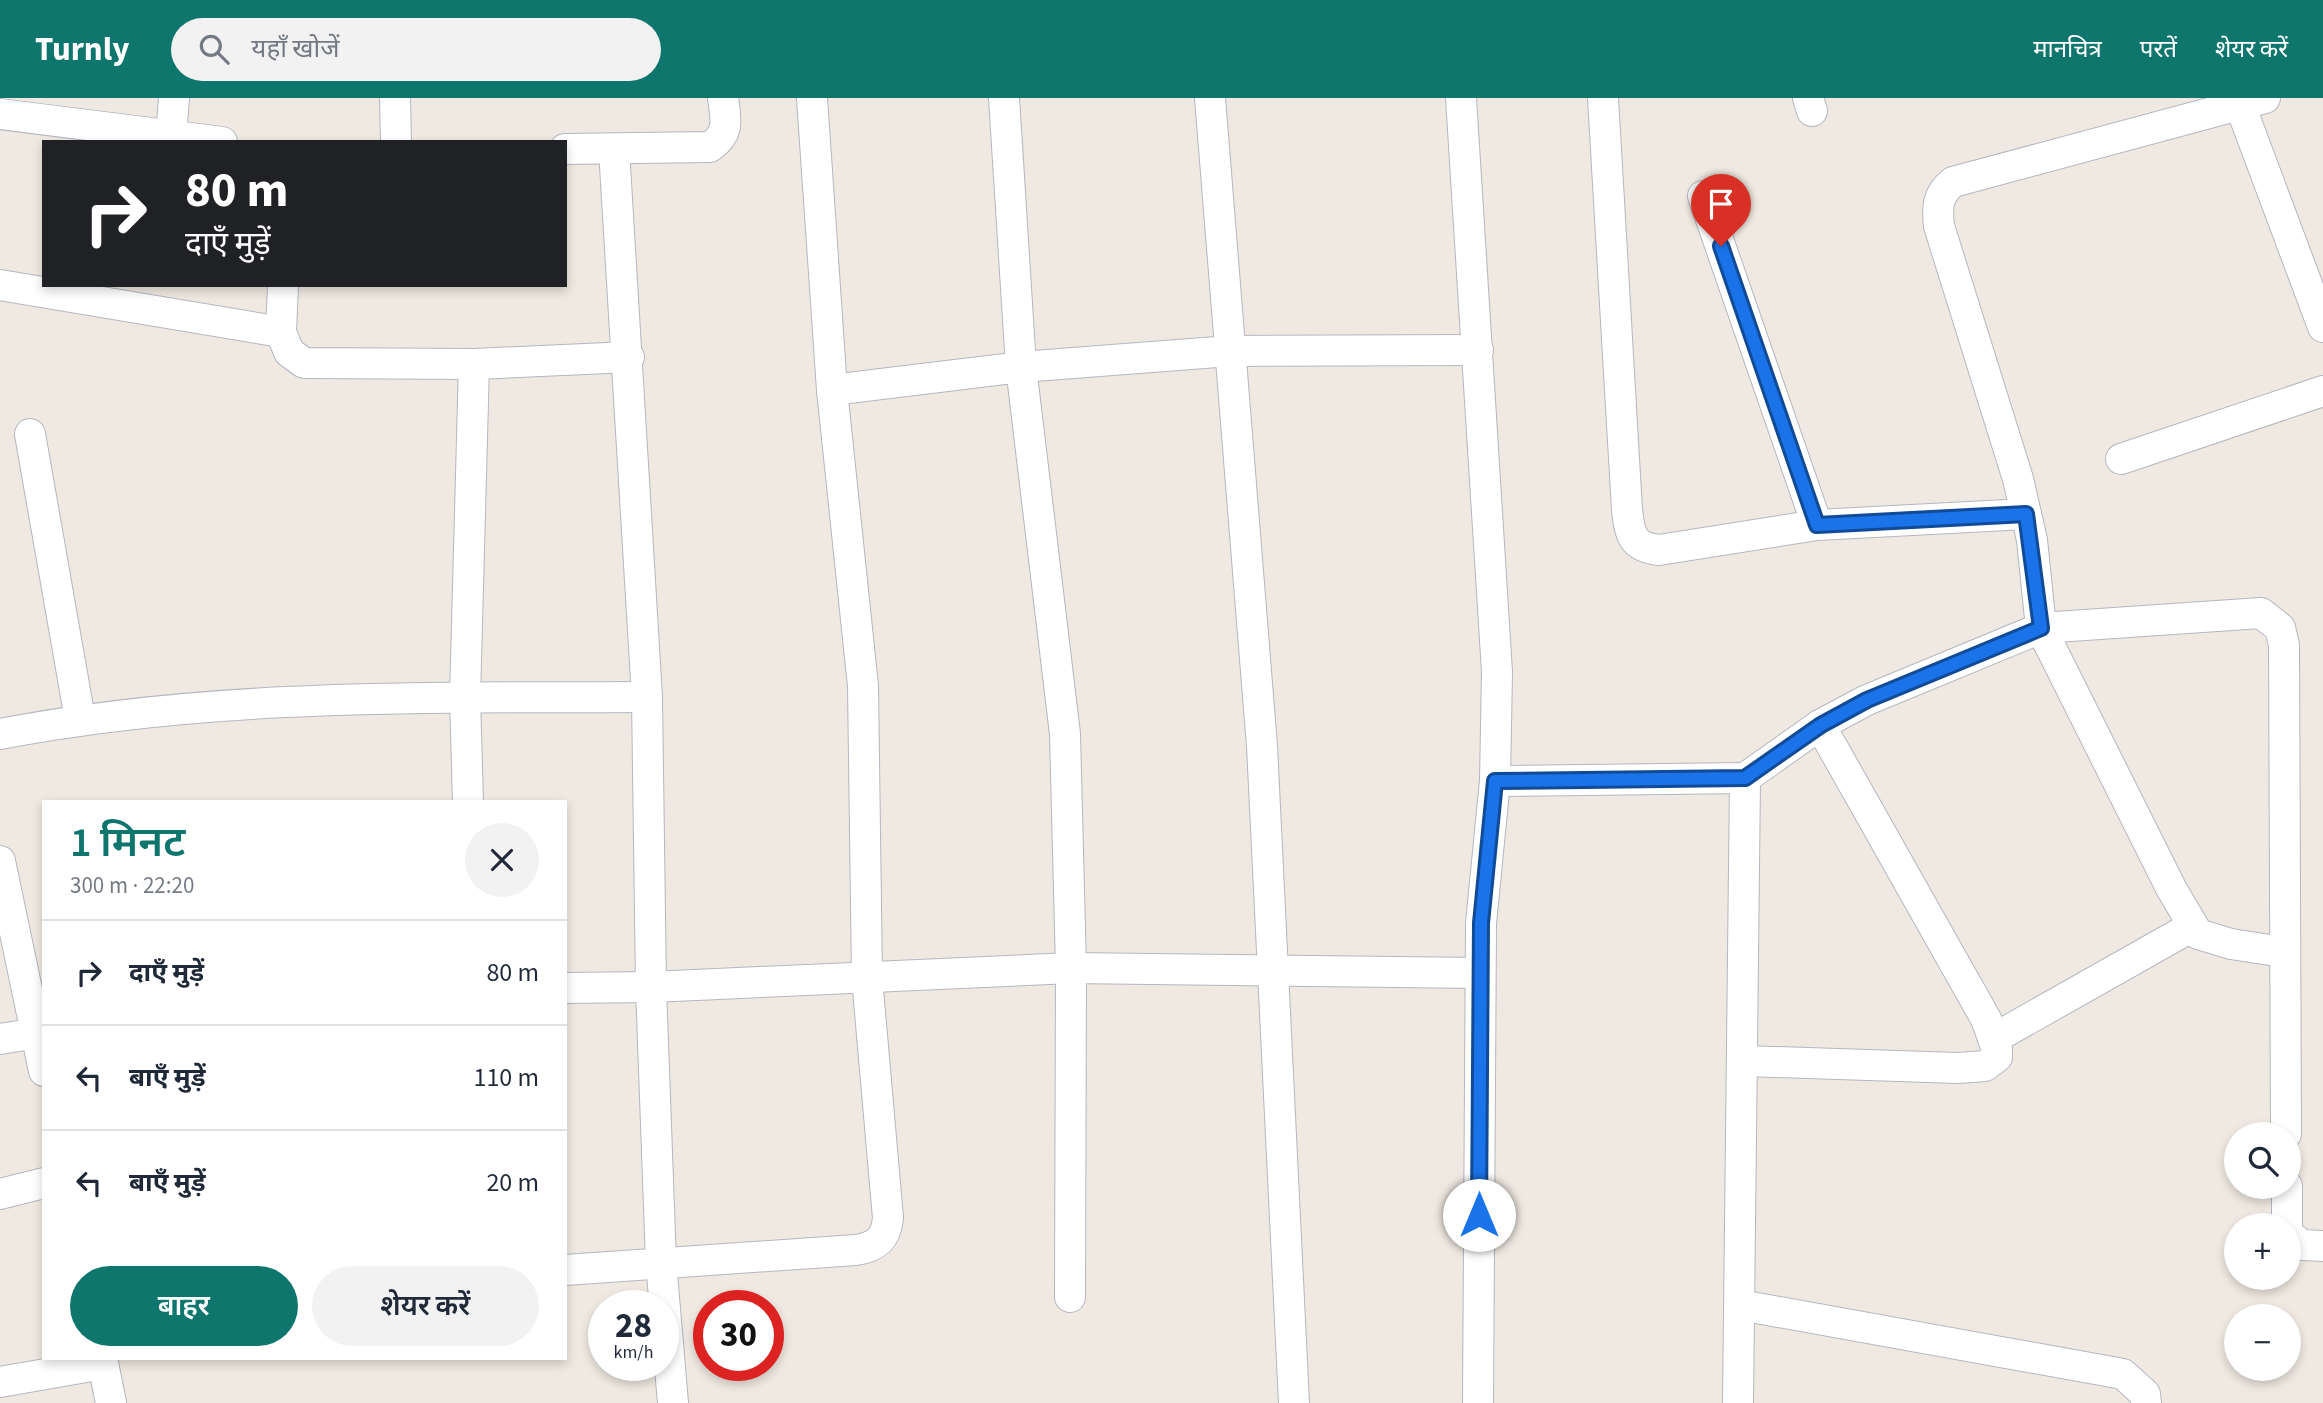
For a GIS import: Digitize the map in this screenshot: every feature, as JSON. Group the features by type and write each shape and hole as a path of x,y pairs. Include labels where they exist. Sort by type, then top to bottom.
{"street":[{"path":"171,136 174,98"},
{"path":"395,98 396,140"},
{"path":"567,149 710,147 721,139 727,130 723,98"},
{"path":"567,1270 856,1250 878,1244 886,1234 888,1217 867,978 863,686 832,390 813,98"},
{"path":"1004,98 1021,367 1065,734 1071,968 1070,1297"},
{"path":"1210,98 1262,746 1294,1403"},
{"path":"1461,98 1497,672 1495,781 1481,923 1478,1403"},
{"path":"1603,98 1630,536 1644,548 1659,550 1817,525 2026,514"},
{"path":"2283,952 2220,941 2198,934 2041,628 2026,514 1939,226 1937,209 1941,192 1953,182 2253,101 2323,327"},
{"path":"4,109 205,140"},
{"path":"614,149 629,357 647,697 651,987 661,1262 673,1403"},
{"path":"1703,196 1817,525"},
{"path":"0,285 281,332"},
{"path":"283,287 281,332 289,352 304,363 474,364 629,357"},
{"path":"832,390 1021,367 1230,351 1478,350"},
{"path":"468,800 465,698 474,364"},
{"path":"2121,459 2323,391"},
{"path":"30,434 80,719"},
{"path":"1495,781 1745,778 1821,725 1867,700 2041,628 2261,613 2280,628 2284,645 2283,952 2286,1122"},
{"path":"0,734 80,719 278,702 647,697"},
{"path":"1744,1062 1975,1068 1985,1066 1997,1057 1986,1018 1821,725"},
{"path":"1738,1403 1744,1062 1745,778"},
{"path":"0,861 40,1033 42,1052"},
{"path":"1993,1039 2193,926"},
{"path":"567,988 651,987 1071,968 1275,973 1480,973"},
{"path":"0,1039 40,1033"},
{"path":"0,1194 42,1184"},
{"path":"2301,1244 2323,1246"},
{"path":"1740,1305 2123,1374 2145,1394 2146,1403"},
{"path":"0,1382 103,1361 111,1403"}],"route":[{"path":"1479,1215 1481,923 1495,781 1745,778 1767,760 1821,725 1867,700 2041,628 2032,540 2026,514 1817,525 1721,246"}]}
